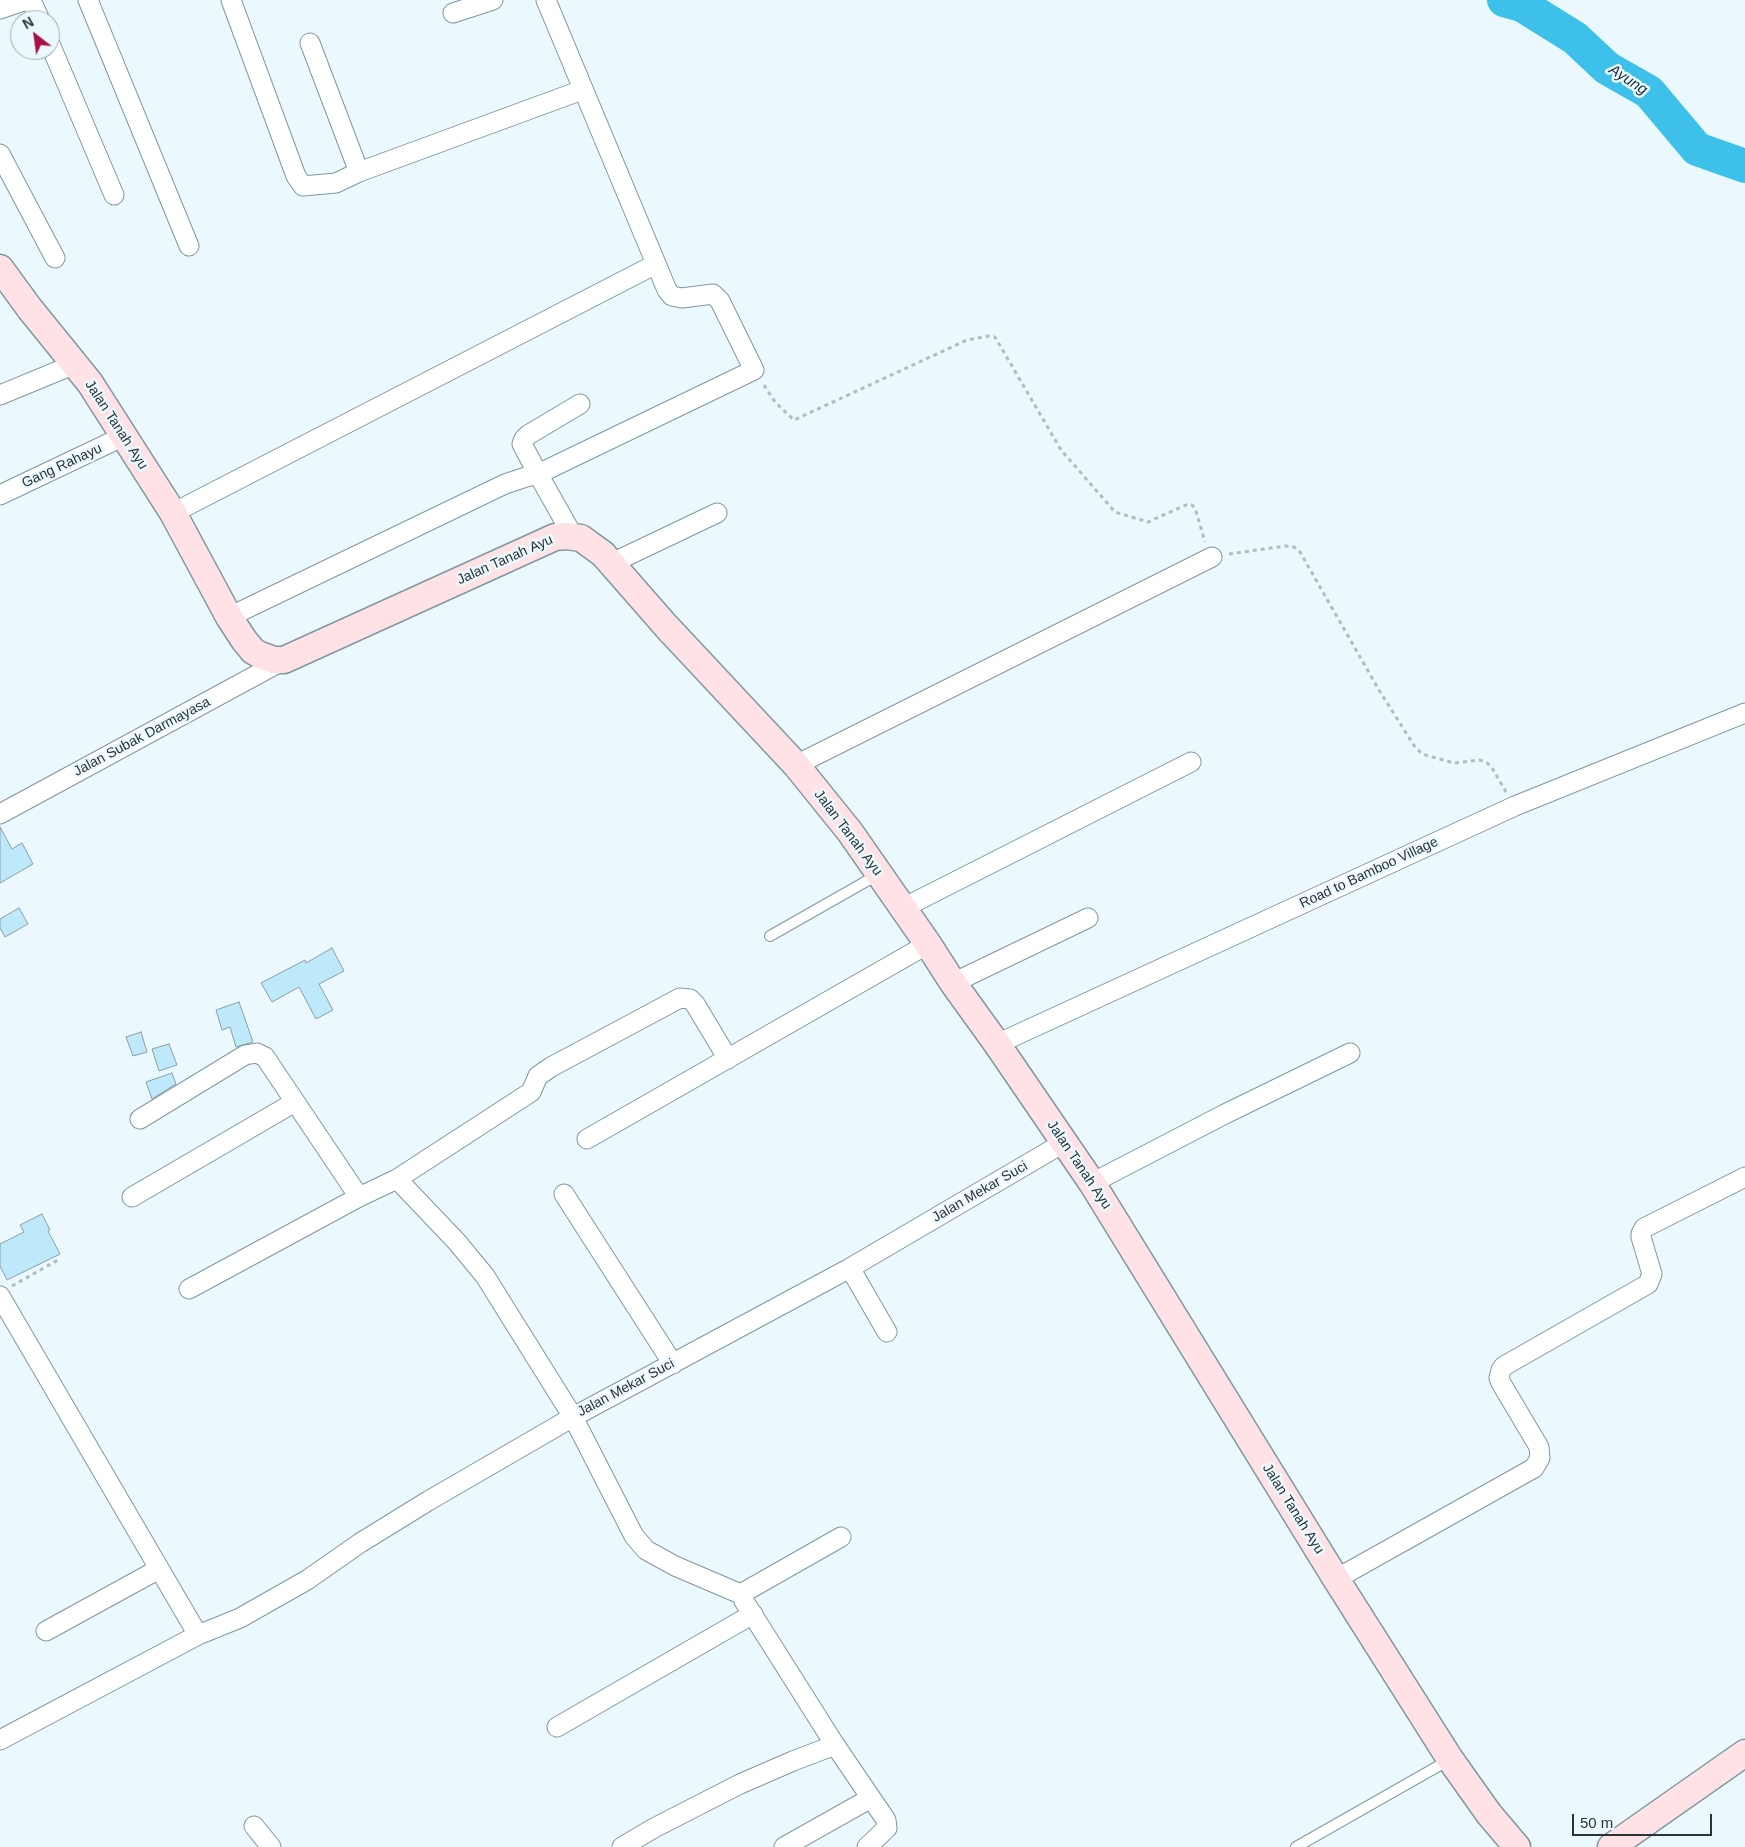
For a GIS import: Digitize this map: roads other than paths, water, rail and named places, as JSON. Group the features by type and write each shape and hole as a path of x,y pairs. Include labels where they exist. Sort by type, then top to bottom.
{"street":[{"path":"0,8 26,0"},
{"path":"88,0 189,246"},
{"path":"231,0 296,176 303,186 336,183 359,172 582,90"},
{"path":"453,13 493,0"},
{"path":"229,617 505,484 538,474 754,370 720,301 713,294 682,298 672,296 667,290 546,0"},
{"path":"310,43 359,172"},
{"path":"57,60 114,195"},
{"path":"0,154 55,258"},
{"path":"173,513 656,264"},
{"name":"Jalan Tanah Ayu","path":"0,268 90,383 173,513 229,617 252,651 266,658 284,660 555,537 573,536 581,538 591,544 612,564 666,626 796,765 850,832 880,874 1092,1183 1336,1579 1450,1759 1489,1814 1517,1847"},
{"path":"0,395 75,364"},
{"path":"573,536 522,444 528,435 580,404"},
{"name":"Gang Rahayu","path":"0,495 124,436"},
{"path":"612,564 716,513"},
{"path":"796,765 1212,556"},
{"name":"Jalan Subak Darmayasa","path":"0,814 284,660"},
{"name":"Road to Bamboo Village","path":"997,1044 1515,806 1745,713"},
{"path":"903,908 1191,762"},
{"path":"953,983 1088,918"},
{"path":"587,1139 928,944"},
{"path":"189,1289 359,1197 397,1179 531,1092 538,1076 551,1066 680,998 690,1000 695,1004 728,1059"},
{"path":"140,1119 245,1055 253,1053 265,1057 359,1197"},
{"path":"1092,1183 1225,1114 1350,1053"},
{"path":"132,1197 295,1102"},
{"name":"Jalan Mekar Suci","path":"397,1179 457,1242 485,1276 573,1417 850,1268 1064,1142"},
{"path":"1336,1579 1534,1468 1540,1458 1539,1447 1501,1383 1499,1378 1501,1370 1504,1366 1648,1284 1652,1274 1641,1237 1644,1228 1745,1177"},
{"path":"564,1194 673,1364"},
{"path":"850,1268 887,1332"},
{"path":"4,1292 198,1635"},
{"path":"0,1740 198,1635 240,1618 307,1580 360,1543 428,1501 573,1417 634,1536 646,1550 675,1566 743,1596 835,1745 886,1820 888,1828 866,1847"},
{"path":"743,1596 746,1591 841,1537"},
{"path":"46,1631 159,1569"},
{"path":"557,1727 753,1614"},
{"path":"622,1847 654,1828 740,1784 793,1760 835,1745"},
{"path":"1611,1847 1745,1753"},
{"path":"784,1847 871,1798"},
{"path":"254,1826 271,1847"}],"lane":[{"path":"770,936 880,874"},
{"path":"1296,1847 1450,1759"}],"waterway":[{"name":"Ayung","path":"1504,0 1522,5 1575,38 1607,68 1649,92 1697,149 1745,166"}]}
